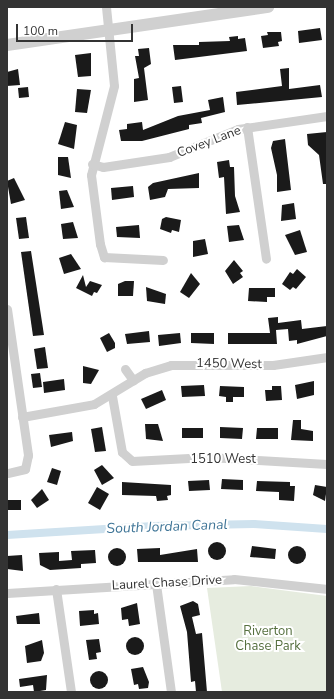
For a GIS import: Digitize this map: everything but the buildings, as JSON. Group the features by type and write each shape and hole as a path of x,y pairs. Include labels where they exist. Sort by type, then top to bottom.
{"street":[{"path":"106,7 114,86 92,164 92,186 104,257 163,260"},
{"path":"7,45 226,10 268,7"},
{"name":"Covey Lane","path":"92,164 103,167 169,157 247,127 327,116"},
{"path":"247,127 266,259"},
{"path":"7,309 28,455 25,469 7,473"},
{"name":"1450 West","path":"22,417 85,407 112,396 133,380 171,365 262,365 327,357"},
{"path":"125,369 133,380"},
{"name":"1510 West","path":"112,396 122,452 128,458 138,462 208,457 327,464"},
{"name":"Laurel Chase Drive","path":"7,593 56,589 254,580 327,590"},
{"path":"156,584 171,692"},
{"path":"56,589 71,692"}],"green space":[{"name":"Riverton Chase Park","path":"251,586 327,596 327,692 222,692 207,588"}],"waterway":[{"name":"South Jordan Canal","path":"7,535 154,526 254,524 327,529"}]}
